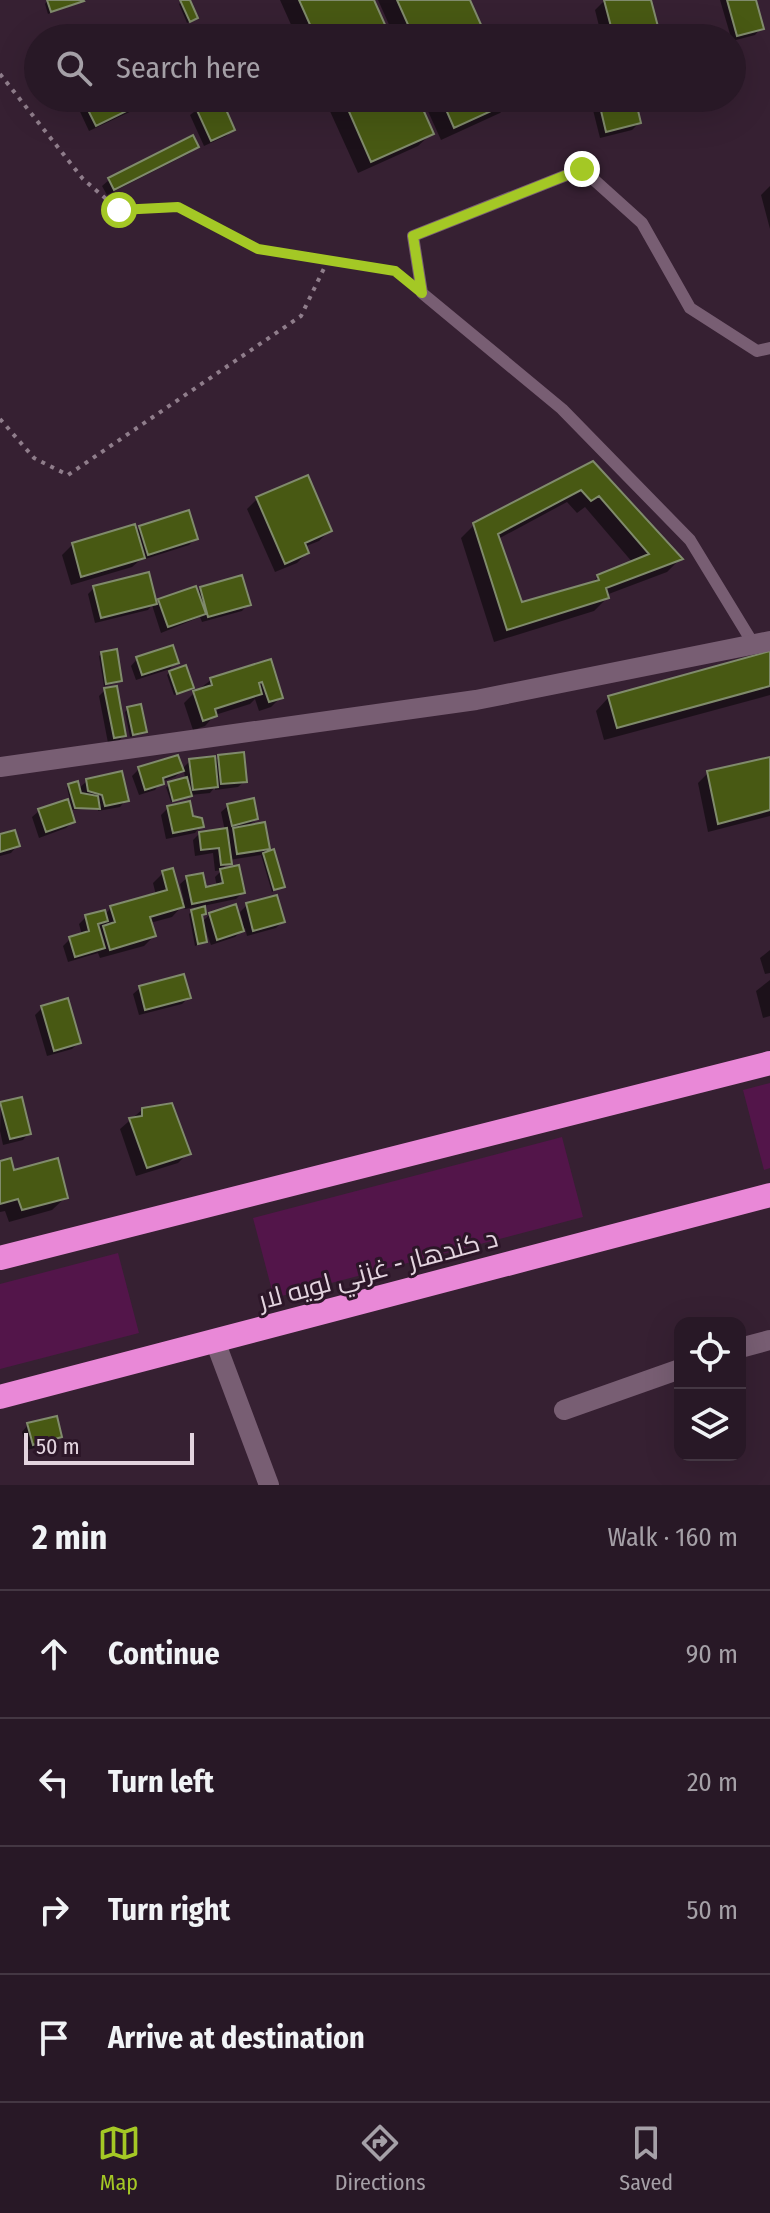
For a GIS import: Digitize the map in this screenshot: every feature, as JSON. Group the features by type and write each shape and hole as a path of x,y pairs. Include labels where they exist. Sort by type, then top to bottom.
{"highway":[{"path":"0,1258 770,1063"},
{"name":"د کندهار - غزني لويه لار","path":"0,1397 770,1195"}],"street":[{"path":"0,767 476,700 762,643"},
{"path":"746,1346 770,1340"},
{"path":"215,1341 269,1485"},
{"path":"564,1410 674,1371"}],"lane":[{"path":"762,643 690,540 562,409 422,293 413,236 582,169 642,223 690,308 757,351 770,348"}],"path":[{"path":"0,74 24,104"},
{"path":"30,112 83,179 119,210 178,207 258,249 395,271 422,293"},
{"path":"0,419 34,458 68,475 301,316 328,260"}],"shaded area":[{"path":"770,1083 770,1168 764,1170 743,1090"},
{"path":"562,1137 583,1217 274,1298 253,1218"},
{"path":"118,1253 139,1333 0,1369 0,1284"}],"building":[{"path":"47,0 83,0 84,1 51,12"},
{"path":"180,0 190,0 198,18 190,22"},
{"path":"299,0 374,0 385,24 310,24"},
{"path":"397,0 470,0 481,24 408,24"},
{"path":"604,0 651,0 657,24 610,24"},
{"path":"727,0 756,0 764,29 746,34 746,24 734,24"},
{"path":"89,112 125,112 96,126"},
{"path":"198,112 227,112 235,130 211,141"},
{"path":"349,112 424,112 434,134 371,162"},
{"path":"447,112 489,112 454,128"},
{"path":"601,112 638,112 641,123 606,132"},
{"path":"193,135 199,147 114,190 108,178"},
{"path":"593,461 683,559 606,588 609,598 507,630 473,523","holes":["581,490 591,501 599,496 649,554 597,575 599,580 522,602 498,534"]},
{"path":"308,475 332,531 305,543 309,553 285,564 256,497"},
{"path":"189,510 198,539 148,555 139,526"},
{"path":"135,524 145,558 81,577 72,543"},
{"path":"149,572 157,604 101,618 93,586"},
{"path":"242,575 251,605 208,617 200,587"},
{"path":"196,586 206,614 168,627 158,599"},
{"path":"173,645 179,663 142,675 136,657"},
{"path":"117,649 122,681 106,684 101,652"},
{"path":"770,651 770,686 617,728 608,696"},
{"path":"271,659 283,698 269,702 262,682 259,683 262,694 215,709 217,716 203,721 193,691 212,685 210,678"},
{"path":"186,665 194,688 177,694 169,671"},
{"path":"117,686 126,736 114,738 104,688"},
{"path":"141,704 147,732 133,735 127,707"},
{"path":"244,752 247,782 221,784 218,755"},
{"path":"178,755 184,771 163,778 164,784 145,790 138,767"},
{"path":"215,756 218,787 193,790 189,759"},
{"path":"770,757 770,810 718,824 707,771"},
{"path":"122,771 129,801 105,806 102,795 88,791 86,779"},
{"path":"187,777 192,796 173,801 168,782"},
{"path":"78,781 81,793 98,796 100,809 75,808 68,784"},
{"path":"254,798 258,819 232,826 227,804"},
{"path":"68,799 75,822 46,832 38,809"},
{"path":"190,801 193,816 202,818 204,827 173,833 167,806"},
{"path":"265,822 270,849 237,854 233,828"},
{"path":"227,828 232,864 221,865 219,848 201,850 199,832"},
{"path":"15,830 20,846 0,852 0,834"},
{"path":"274,849 285,887 274,890 263,853"},
{"path":"239,865 245,893 192,904 186,876 203,873 206,887 223,883 220,869"},
{"path":"173,868 184,907 150,917 156,936 110,950 103,926 115,922 110,906 167,890 162,871"},
{"path":"277,895 285,922 253,931 246,903"},
{"path":"236,904 244,931 217,940 209,913"},
{"path":"205,906 206,914 202,915 207,942 198,944 191,910"},
{"path":"105,910 108,921 98,924 105,948 75,957 69,937 89,931 85,915"},
{"path":"184,974 191,998 145,1010 139,986"},
{"path":"68,998 81,1043 54,1051 41,1006"},
{"path":"22,1097 31,1134 10,1139 0,1102"},
{"path":"172,1103 191,1154 147,1168 129,1118 142,1116 142,1108"},
{"path":"11,1158 14,1170 58,1158 68,1198 22,1210 18,1199 0,1204 0,1161"},
{"path":"57,1416 62,1437 33,1445 27,1423"}],"route":[{"path":"119,210 178,207 258,249 395,271 422,293 413,236 582,169"}]}
